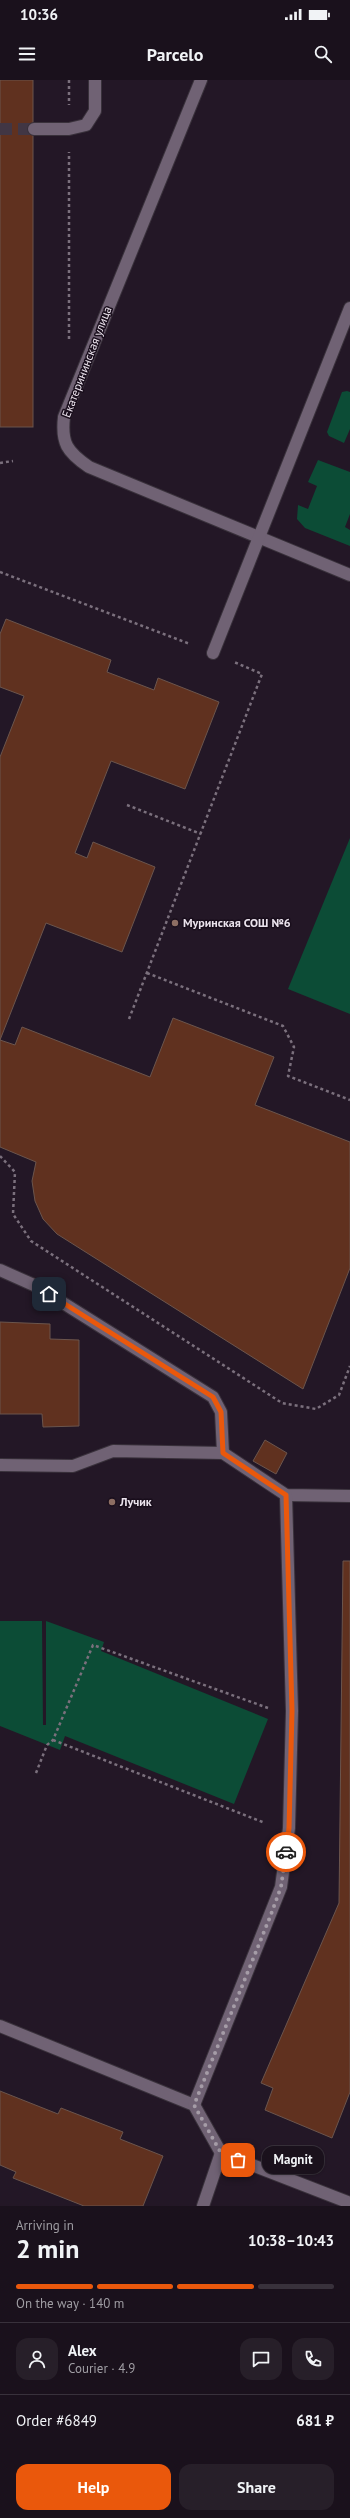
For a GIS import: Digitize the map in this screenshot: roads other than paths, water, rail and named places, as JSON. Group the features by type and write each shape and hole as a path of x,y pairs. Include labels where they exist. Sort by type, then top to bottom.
{"street":[{"path":"34,129 69,129 86,125 95,111 95,80"},
{"name":"Екатерининская улица","path":"201,80 64,417 62,432 66,447 76,458 89,467 350,575"},
{"path":"213,653 350,308"},
{"path":"0,1270 36,1286 213,1397 221,1412 223,1453"},
{"path":"0,1465 73,1466 113,1451 223,1453 286,1495 350,1496"},
{"path":"194,2105 281,1887 289,1828 292,1711 286,1495"},
{"path":"0,2026 194,2105 221,2153 350,2203"},
{"path":"202,2206 221,2153"}],"tunnel":[{"path":"0,129 34,129"}],"place":[{"name":"Муринская СОШ №6","path":"175,923"},
{"name":"Лучик","path":"112,1502"},
{"name":"Magnit","path":"238,2160"}]}
